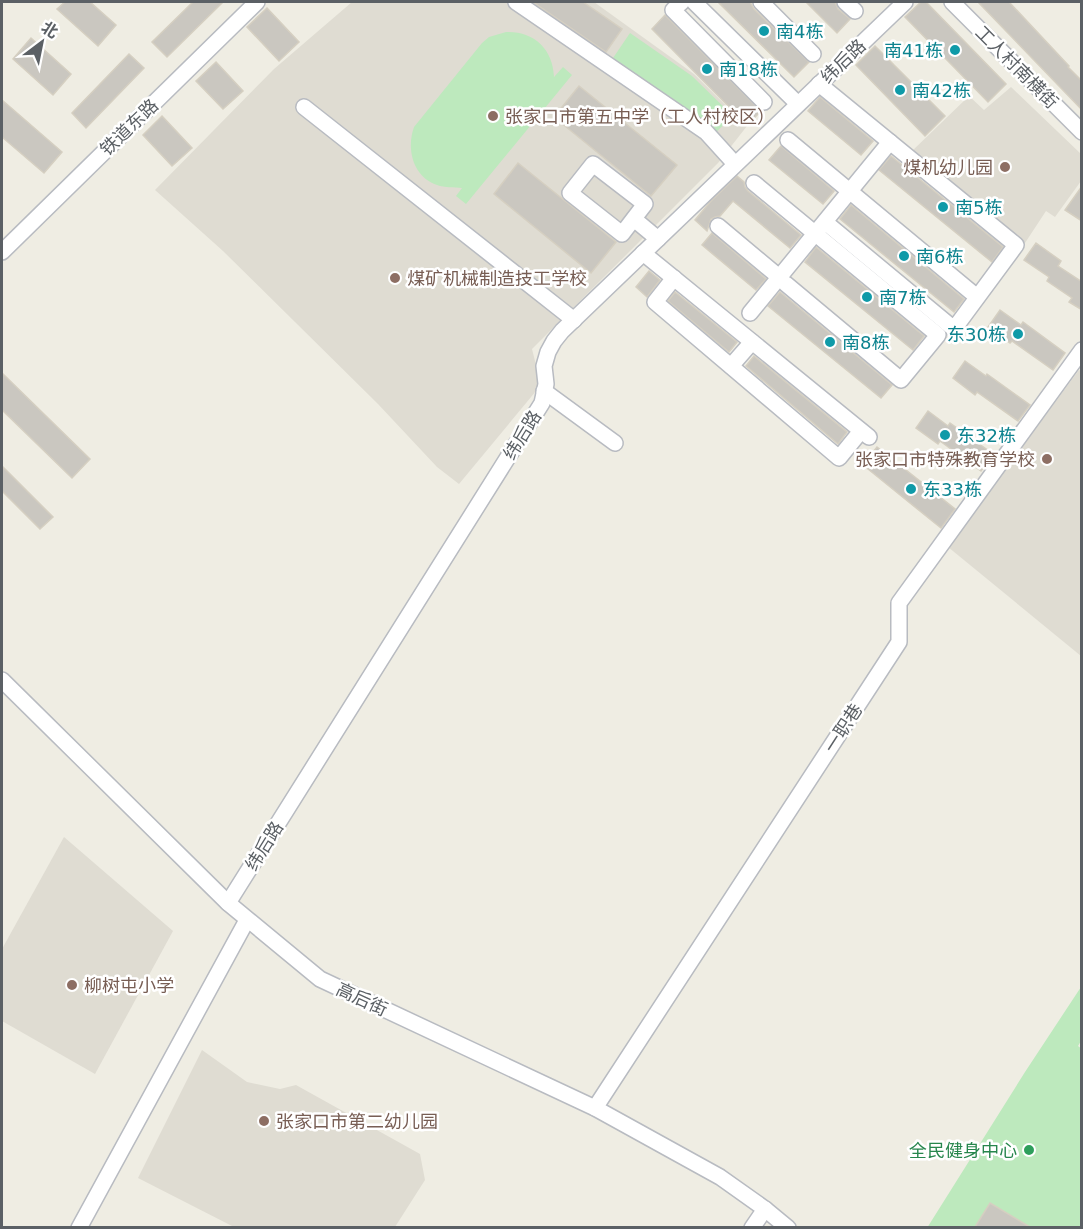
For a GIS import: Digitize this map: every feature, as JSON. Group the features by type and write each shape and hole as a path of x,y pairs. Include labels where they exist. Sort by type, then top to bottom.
{"street":[{"name":"铁道东路","path":"2,252 257,2"},
{"path":"516,2 706,132 735,164"},
{"path":"682,2 673,10 764,102"},
{"path":"694,2 798,104"},
{"path":"761,2 813,54"},
{"name":"纬后路","path":"228,903 542,403 546,384 544,366 548,352 558,336 905,2"},
{"name":"工人村南横街","path":"952,2 1082,132"},
{"path":"722,59 737,44"},
{"path":"819,84 1016,245 954,329 825,222"},
{"path":"304,107 574,320"},
{"path":"788,140 977,297"},
{"path":"750,312 782,281 815,234 890,142"},
{"path":"593,164 645,204 634,219 622,234 570,193 593,164"},
{"path":"718,226 901,380 938,335 754,183"},
{"path":"634,219 658,239"},
{"path":"643,253 674,278 865,434 839,458 655,302 674,278"},
{"path":"730,366 752,342"},
{"name":"一职巷","path":"595,1108 899,642 899,603 1082,350"},
{"path":"544,391 615,443"},
{"name":"高后街","path":"2,680 228,903 320,980 595,1108 720,1177 788,1227"},
{"path":"79,1227 247,920"},
{"path":"752,1227 765,1209"}],"shaded area":[{"path":"352,2 594,2 694,74 747,126 718,163 532,349 541,385 459,484 437,467 378,404 223,251 155,190 274,69"},
{"name":"煤机幼儿园","path":"1011,87 1081,154 1081,181 1055,217 1046,211 1023,246 911,152 969,96 984,110"},
{"name":"张家口市特殊教育学校","path":"1079,370 1081,371 1081,656 948,547"},
{"name":"柳树屯小学","path":"64,837 173,931 95,1074 2,1021 2,949"},
{"name":"张家口市第二幼儿园","path":"202,1050 247,1082 280,1089 296,1085 420,1154 425,1180 395,1227 234,1227 138,1178"}],"green space":[{"path":"506,32 525,35 540,44 550,58 554,77 563,67 572,75 466,204 456,196 462,188 440,186 422,176 411,153 412,135 414,127 482,43 489,37"},
{"path":"630,33 692,76 733,116 714,134 611,61"},
{"name":"全民健身中心","path":"1081,987 1081,1041 1078,1046 1082,1049 1081,1227 927,1228 1025,1072"}],"building":[{"path":"65,2 90,2 116,25 98,46 57,9"},
{"path":"193,2 223,2 167,57 152,42"},
{"path":"533,2 583,2 622,29 606,52"},
{"name":"南4栋","path":"718,2 750,2 754,9 809,62 794,77"},
{"path":"806,2 835,2 838,9 850,19 837,33"},
{"name":"南41栋","path":"921,2 926,2 1006,84 988,102 905,17"},
{"path":"978,2 1009,2 1082,81 1082,110"},
{"path":"267,8 299,42 279,61 247,27"},
{"name":"南18栋","path":"665,15 761,111 747,125 652,29"},
{"path":"31,38 71,74 53,95 13,59"},
{"name":"南42栋","path":"875,46 945,116 925,136 856,65"},
{"path":"129,54 144,68 86,128 72,113"},
{"path":"216,62 243,91 223,109 196,81"},
{"path":"579,86 677,165 651,196 554,117"},
{"path":"820,97 873,141 861,155 808,111"},
{"path":"2,100 62,152 44,173 2,137"},
{"path":"162,116 192,148 172,166 143,135"},
{"path":"781,146 834,191 823,204 769,160"},
{"name":"南5栋","path":"891,156 1003,247 992,262 879,170"},
{"path":"518,163 616,242 591,273 494,194"},
{"path":"737,176 744,182 748,191 801,235 790,248 733,201 720,216 711,219 707,231 695,220"},
{"path":"1082,186 1082,221 1065,210"},
{"name":"南6栋","path":"851,205 964,299 954,312 840,219"},
{"path":"712,233 766,279 756,290 702,245"},
{"path":"1036,243 1061,261 1058,266 1082,282 1082,310 1069,302 1072,298 1047,281 1049,277 1024,260"},
{"name":"南7栋","path":"816,247 924,336 913,350 805,262"},
{"path":"649,271 660,280 647,297 636,287"},
{"path":"675,292 737,342 729,352 668,301"},
{"name":"南8栋","path":"780,292 892,385 881,398 768,306"},
{"name":"东30栋","path":"1000,310 1021,325 1023,322 1065,353 1053,370 988,327"},
{"path":"754,356 847,432 838,444 746,366"},
{"path":"965,361 1030,405 1018,421 977,392 975,395 953,378"},
{"path":"2,373 90,459 72,478 2,410"},
{"name":"东32栋","path":"928,411 948,426 950,423 993,454 981,471 940,441 938,444 916,428"},
{"name":"东33栋","path":"877,447 955,509 941,528 863,465"},
{"path":"2,466 53,517 40,529 2,491"},
{"path":"990,1203 1030,1227 975,1227"}],"place":[{"name":"南4栋","path":"764,31"},
{"name":"南41栋","path":"955,50"},
{"name":"南18栋","path":"707,69"},
{"name":"南42栋","path":"900,90"},
{"name":"张家口市第五中学（工人村校区）","path":"493,116"},
{"name":"煤机幼儿园","path":"1005,167"},
{"name":"南5栋","path":"943,207"},
{"name":"南6栋","path":"904,256"},
{"name":"煤矿机械制造技工学校","path":"395,278"},
{"name":"南7栋","path":"867,297"},
{"name":"东30栋","path":"1018,334"},
{"name":"南8栋","path":"830,342"},
{"name":"东32栋","path":"945,435"},
{"name":"张家口市特殊教育学校","path":"1047,459"},
{"name":"东33栋","path":"911,489"},
{"name":"柳树屯小学","path":"72,985"},
{"name":"张家口市第二幼儿园","path":"264,1121"},
{"name":"全民健身中心","path":"1029,1150"}]}
